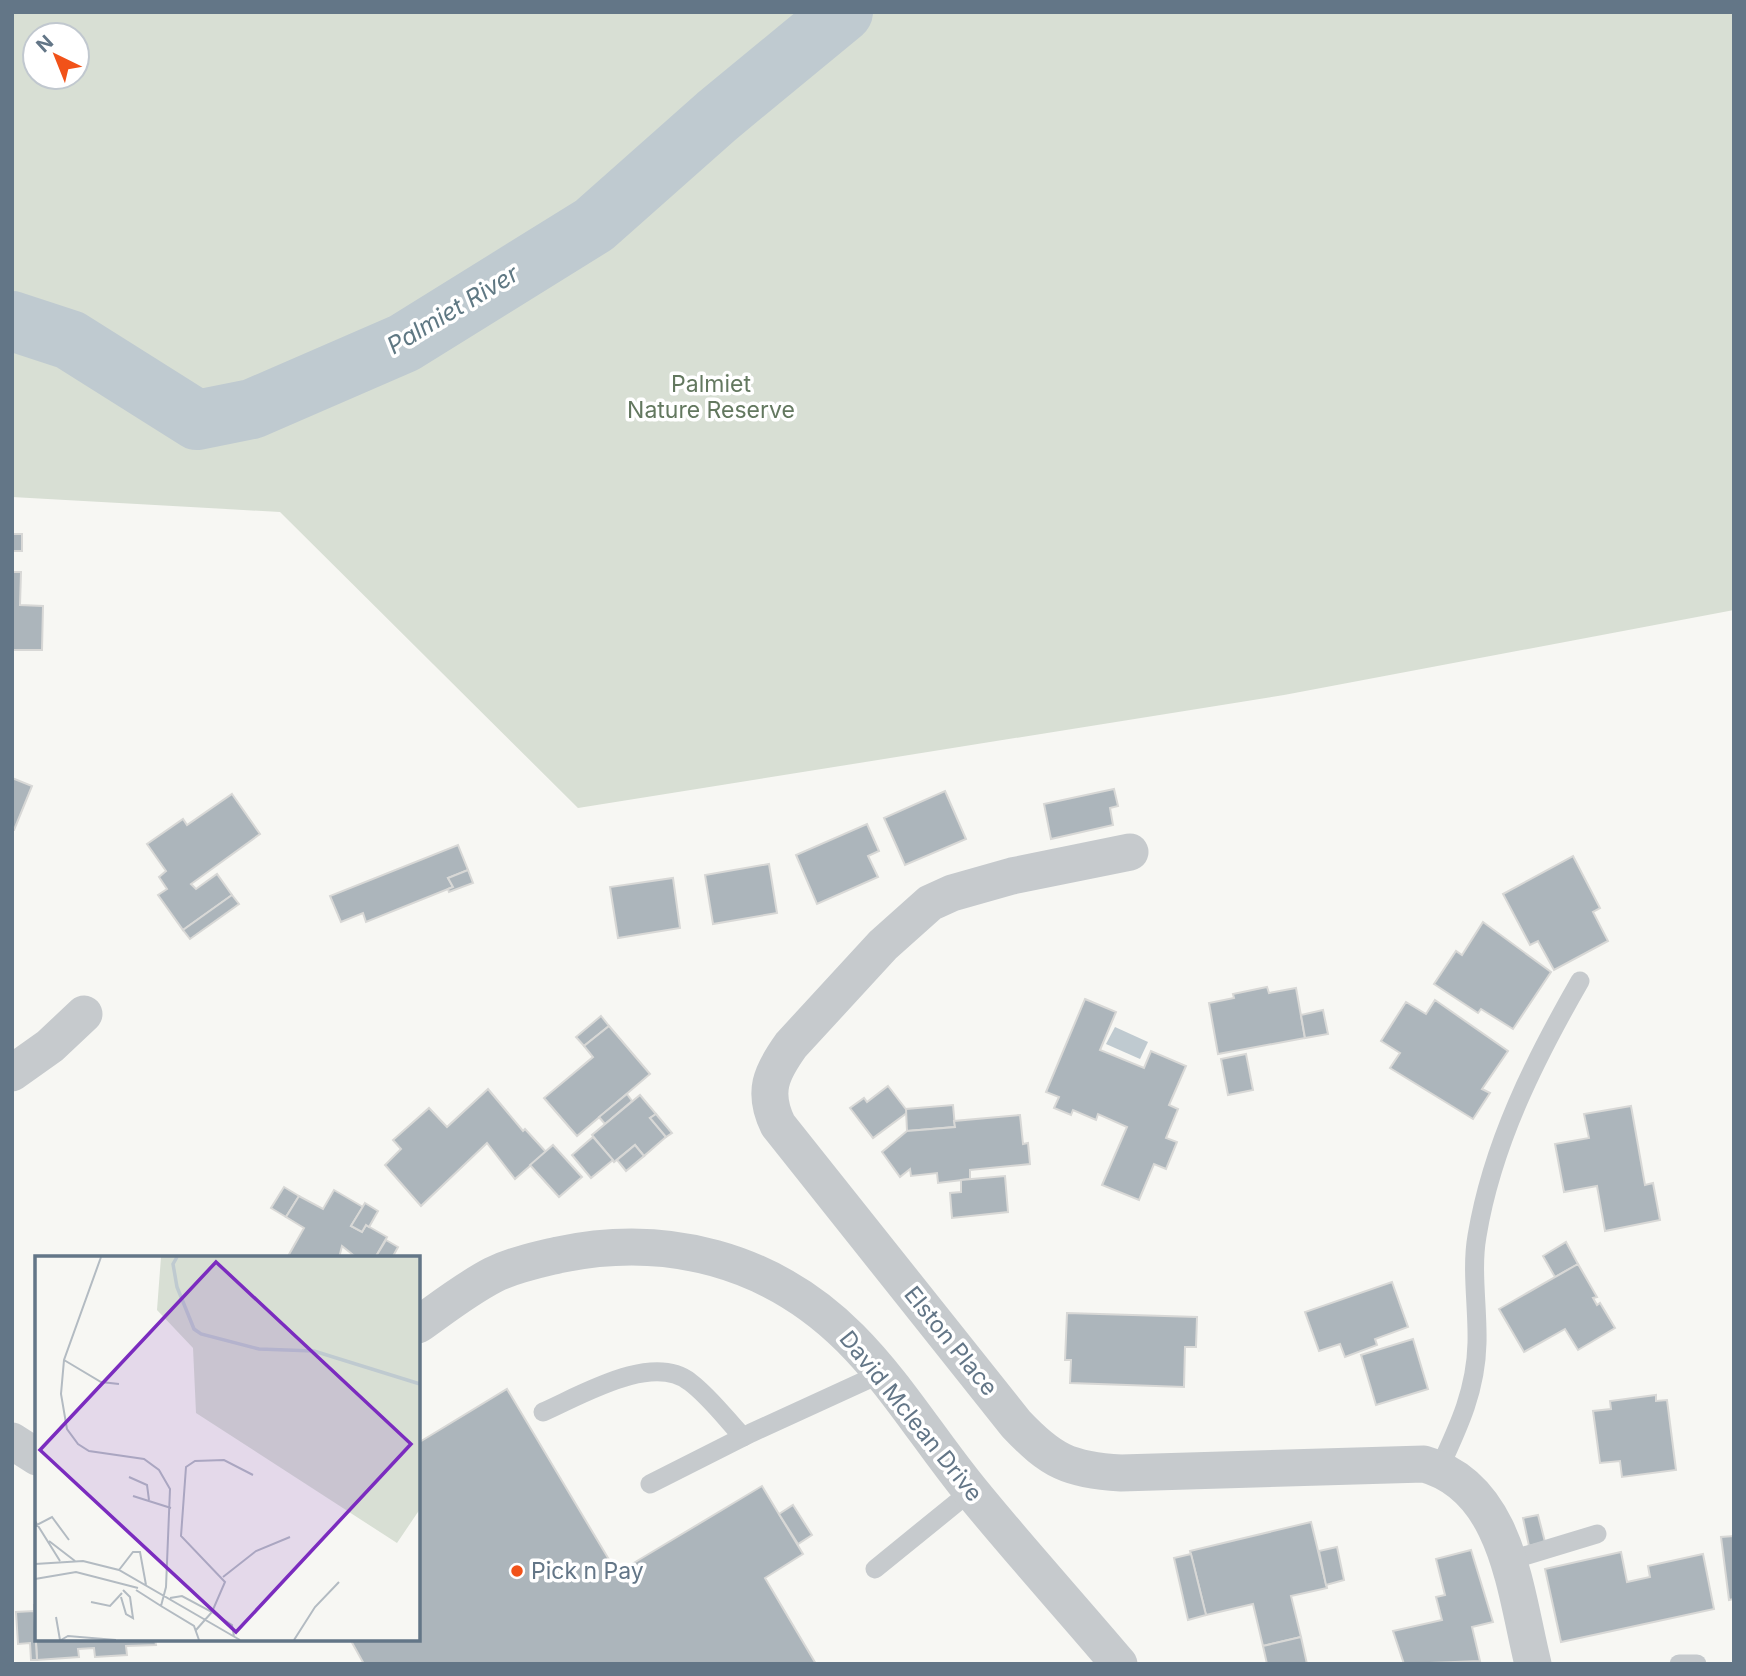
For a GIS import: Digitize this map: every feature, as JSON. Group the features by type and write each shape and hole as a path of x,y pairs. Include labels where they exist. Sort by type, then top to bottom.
{"street":[{"name":"Elston Place","path":"1130,852 1012,876 952,892 921,908 791,1045 778,1063 768,1098 778,1125 1016,1424 1047,1455 1059,1462 1092,1472 1424,1464 1439,1469 1464,1484 1485,1507 1508,1561 1533,1664"},
{"path":"12,1073 50,1046 84,1014"},
{"name":"David Mclean Drive","path":"420,1324 494,1275 534,1260 610,1246 653,1247 705,1255 751,1270 795,1291 850,1338 882,1373 971,1491 1119,1664"},
{"path":"12,1441 35,1456"}],"lane":[{"path":"1439,1469 1466,1410 1474,1381 1477,1343 1476,1240 1482,1203 1501,1145 1542,1047 1580,981"},
{"path":"542,1412 628,1376 663,1372 690,1382 743,1437"},
{"path":"650,1484 743,1437 882,1373"},
{"path":"875,1569 971,1491"},
{"path":"1508,1561 1597,1534"},
{"path":"1679,1664 1697,1664"}],"green space":[{"name":"Palmiet Nature Reserve","path":"12,12 1734,12 1734,610 1284,695 578,808 280,512 12,497"}],"shaded area":[{"path":"1115,1027 1148,1042 1140,1059 1106,1044"}],"building":[{"path":"12,534 22,534 22,551 12,551"},
{"path":"12,572 21,572 20,605 43,606 42,650 12,650"},
{"path":"12,778 32,786 14,830 12,830"},
{"path":"1114,789 1118,806 1110,808 1113,825 1051,839 1044,804"},
{"path":"945,791 966,839 905,865 884,818"},
{"path":"232,794 260,834 191,884 196,889 217,874 232,895 183,930 158,895 167,889 159,877 166,871 147,844 183,819 187,825"},
{"path":"867,824 879,851 868,856 878,877 817,904 796,855"},
{"path":"458,845 468,870 448,878 453,887 366,922 363,913 341,922 330,896"},
{"path":"1573,856 1600,908 1593,912 1608,941 1554,970 1538,941 1530,945 1503,894"},
{"path":"769,864 777,913 713,924 705,875"},
{"path":"468,870 473,883 449,892 448,889 453,887 448,878"},
{"path":"673,878 680,928 618,938 610,887"},
{"path":"232,895 239,904 190,939 183,930"},
{"path":"1483,922 1551,972 1513,1029 1481,1009 1478,1013 1434,984 1456,951 1462,955"},
{"path":"1267,987 1269,993 1296,988 1305,1038 1218,1054 1209,1003 1234,998 1233,994"},
{"path":"1085,999 1116,1012 1100,1050 1144,1068 1151,1051 1186,1066 1169,1105 1178,1109 1166,1138 1177,1142 1166,1169 1154,1164 1139,1200 1102,1185 1127,1127 1098,1114 1096,1120 1073,1110 1071,1115 1054,1108 1059,1097 1046,1092"},
{"path":"1435,1000 1508,1051 1482,1089 1490,1093 1473,1119 1390,1068 1400,1053 1381,1041 1406,1002 1426,1014"},
{"path":"1323,1010 1328,1034 1305,1038 1301,1015"},
{"path":"601,1016 609,1026 584,1046 576,1037"},
{"path":"609,1026 650,1074 577,1136 544,1098 593,1057 584,1046"},
{"path":"1246,1054 1253,1090 1228,1095 1221,1059"},
{"path":"888,1086 908,1112 873,1138 850,1108 864,1098 867,1102"},
{"path":"488,1089 523,1131 525,1129 546,1152 515,1179 487,1143 421,1206 385,1165 401,1149 393,1140 429,1108 447,1127"},
{"path":"627,1094 632,1101 605,1124 599,1117"},
{"path":"640,1095 656,1114 650,1118 666,1137 644,1156 635,1145 614,1162 592,1135"},
{"path":"953,1105 955,1127 907,1131 906,1109"},
{"path":"1631,1106 1645,1185 1653,1183 1660,1220 1605,1231 1597,1186 1564,1192 1555,1144 1589,1138 1584,1114"},
{"path":"656,1114 672,1133 666,1137 650,1118"},
{"path":"1020,1115 1023,1144 1028,1143 1030,1164 970,1170 970,1179 938,1183 937,1173 911,1176 910,1169 900,1177 882,1152 907,1131 955,1127 954,1121"},
{"path":"593,1137 613,1160 591,1178 572,1155"},
{"path":"553,1145 582,1177 559,1197 530,1165"},
{"path":"635,1145 644,1156 626,1171 617,1160"},
{"path":"1005,1176 1008,1212 952,1218 950,1193 961,1192 961,1180"},
{"path":"284,1187 299,1196 286,1217 271,1208"},
{"path":"334,1190 363,1207 351,1226 362,1232 366,1225 387,1237 376,1256 354,1256 342,1246 340,1256 288,1256 304,1228 286,1217 299,1196 323,1209"},
{"path":"365,1203 378,1211 369,1227 366,1225 362,1232 351,1226"},
{"path":"386,1240 398,1247 393,1256 376,1256"},
{"path":"1566,1242 1578,1264 1555,1277 1543,1256"},
{"path":"1578,1264 1597,1297 1593,1298 1597,1305 1600,1303 1615,1328 1578,1350 1565,1329 1524,1352 1499,1309"},
{"path":"1392,1282 1408,1327 1375,1339 1377,1345 1345,1357 1340,1344 1319,1351 1305,1312"},
{"path":"1067,1313 1197,1317 1196,1347 1185,1347 1184,1387 1070,1383 1071,1360 1065,1360"},
{"path":"1413,1339 1428,1389 1376,1405 1361,1355"},
{"path":"507,1389 617,1573 762,1486 803,1554 765,1578 816,1664 364,1664 351,1641 420,1641 420,1442"},
{"path":"1656,1395 1656,1401 1667,1400 1676,1470 1622,1477 1620,1461 1600,1463 1593,1411 1611,1409 1610,1401"},
{"path":"793,1505 812,1535 798,1544 779,1514"},
{"path":"1538,1515 1545,1542 1529,1546 1523,1518"},
{"path":"1311,1522 1327,1588 1291,1596 1301,1637 1263,1646 1253,1604 1206,1615 1190,1551"},
{"path":"1734,1536 1734,1599 1729,1600 1721,1537"},
{"path":"1337,1547 1344,1580 1326,1585 1319,1551"},
{"path":"1471,1550 1493,1622 1472,1627 1480,1661 1404,1664 1393,1631 1442,1620 1436,1597 1445,1595 1436,1559"},
{"path":"1621,1552 1627,1582 1650,1577 1648,1566 1703,1554 1714,1609 1561,1642 1545,1569"},
{"path":"1191,1554 1206,1615 1188,1620 1174,1558"},
{"path":"34,1611 37,1660 31,1660 30,1643 18,1644 16,1612"},
{"path":"1301,1637 1307,1664 1267,1664 1263,1646"},
{"path":"36,1641 155,1641 156,1645 126,1646 127,1655 95,1657 94,1648 78,1649 79,1657 37,1660"}],"waterway":[{"name":"Palmiet River","path":"12,321 70,340 197,420 252,409 404,343 594,225 717,116 843,12"}],"place":[{"name":"Pick n Pay","path":"517,1571"}]}
